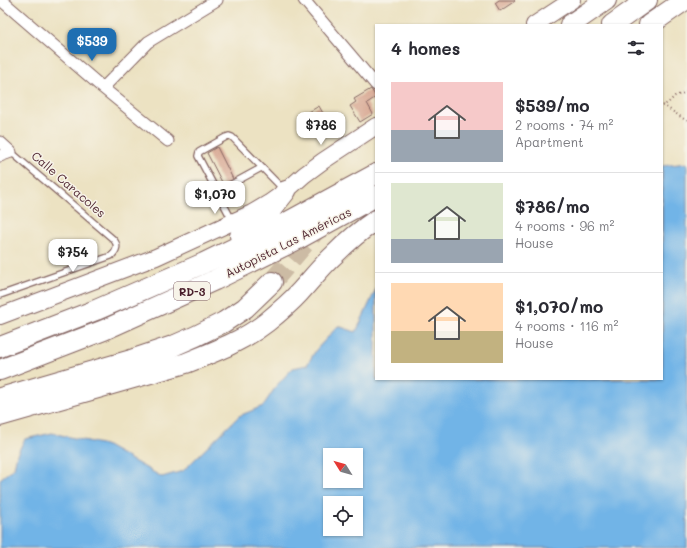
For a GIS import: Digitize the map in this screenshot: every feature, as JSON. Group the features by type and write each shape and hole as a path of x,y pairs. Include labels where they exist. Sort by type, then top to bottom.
{"highway":[{"path":"571,24 606,0"},
{"path":"613,24 647,0"},
{"path":"649,24 685,0"},
{"path":"663,25 687,5"},
{"name":"Autopista Las Américas","path":"0,347 96,310 204,263 286,222 375,175"},
{"path":"204,263 252,227 270,211 286,191"},
{"name":"Autopista Las Américas","path":"0,370 104,330 215,280 298,239 375,197"},
{"path":"0,416 186,363 228,346 249,335 272,318 298,294 334,255 350,240 375,221"},
{"path":"0,398 131,360 185,341 224,322 245,308 272,282"}],"main road":[{"path":"536,24 572,0"},
{"path":"0,316 156,257 252,213 286,191 304,175 375,127"}],"street":[{"path":"1,0 103,88 168,141"},
{"path":"103,88 148,42 217,0"},
{"path":"304,0 375,84"},
{"name":"Calle Caracoles","path":"0,142 11,152"},
{"path":"0,156 11,152"}],"lane":[{"path":"233,222 198,154 199,152 226,137 232,137 261,168 286,191"},
{"name":"Calle Caracoles","path":"0,295 111,256 117,247 116,242 113,239 11,152"},
{"path":"217,192 261,168"}],"path":[{"path":"687,92 675,96 663,106 687,121"}],"water":[{"path":"687,163 687,548 0,548 0,479 14,468 17,454 25,439 52,433 105,445 162,477 183,471 239,416 263,406 277,385 293,368 307,365 316,350 338,326 356,332 375,291 375,380 663,380 663,166"}],"building":[{"path":"499,0 515,1 500,11 495,3"},
{"path":"371,89 375,98 367,103 373,114 360,122 350,106 356,102 354,99"},
{"path":"319,106 325,117 308,127 302,116"},
{"path":"217,147 234,181 224,186 207,153"}],"tunnel":[{"path":"272,282 317,229"}]}
